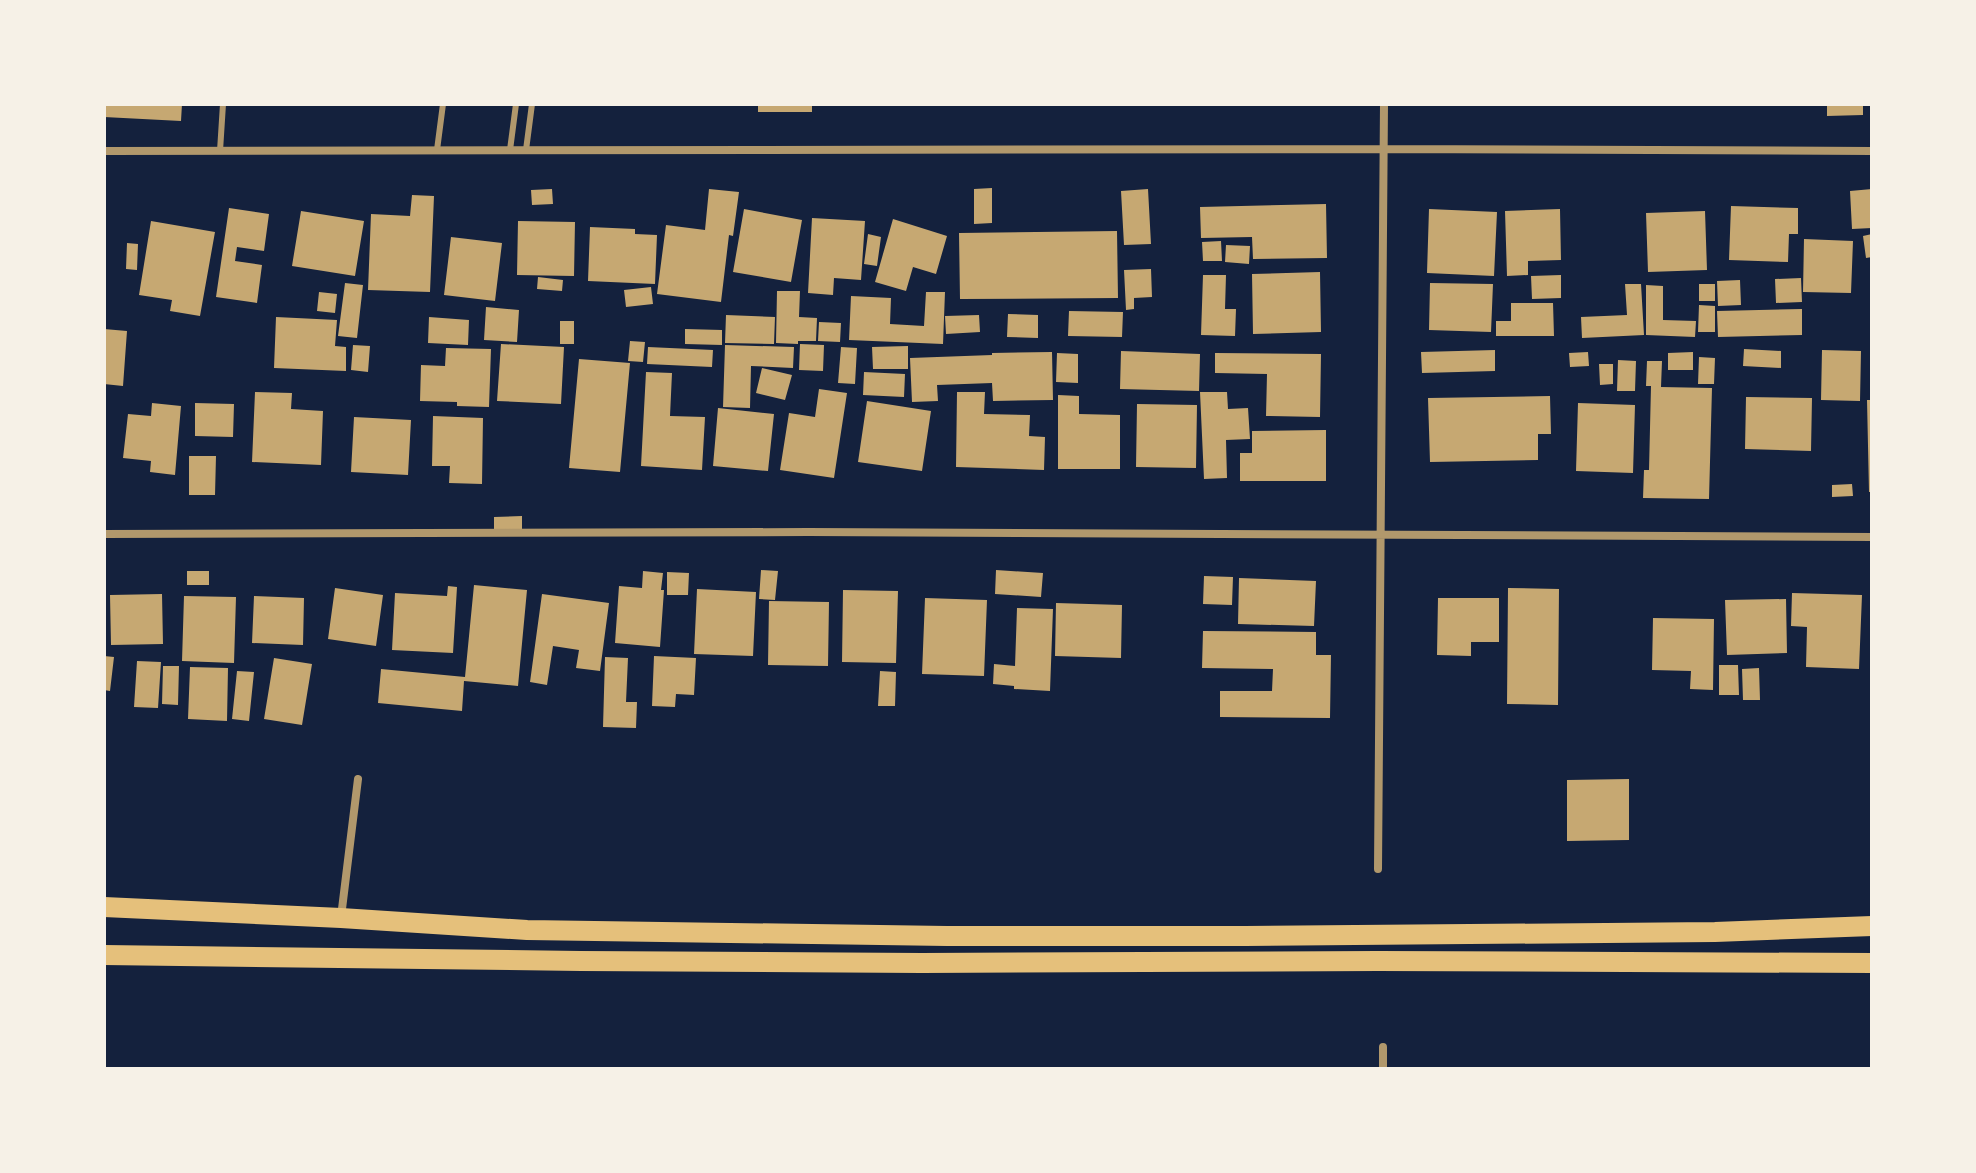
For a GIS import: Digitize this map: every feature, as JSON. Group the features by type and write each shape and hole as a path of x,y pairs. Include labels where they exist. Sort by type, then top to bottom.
{"main road":[{"path":"104,907 553,931 947,936 1715,932 1872,926"},
{"path":"104,955 860,962 1872,963"}],"street":[{"path":"1378,869 1384,104"},
{"path":"104,151 1872,151"},
{"path":"104,534 824,532 1872,537"},
{"path":"341,918 358,779"},
{"path":"1383,1047 1383,1069"}],"lane":[{"path":"220,151 223,104"},
{"path":"437,150 443,104"},
{"path":"510,150 516,104"},
{"path":"526,150 532,104"}],"building":[{"path":"104,104 182,104 181,121 104,117"},
{"path":"758,104 812,104 812,112 758,112"},
{"path":"1827,104 1863,104 1863,115 1827,116"},
{"path":"992,188 992,223 974,224 974,189"},
{"path":"552,189 553,204 532,205 531,190"},
{"path":"709,189 739,192 733,236 729,235 721,302 657,294 666,225 705,230"},
{"path":"1148,189 1151,244 1124,245 1121,191"},
{"path":"1872,189 1872,228 1852,229 1850,191"},
{"path":"412,195 434,196 430,292 368,290 371,214 410,216"},
{"path":"1326,204 1327,258 1253,259 1252,237 1201,238 1200,207"},
{"path":"1731,206 1798,208 1798,234 1789,234 1788,262 1729,260"},
{"path":"229,208 269,214 264,251 237,247 235,261 262,265 257,303 216,297"},
{"path":"744,209 802,220 791,282 733,272"},
{"path":"1429,209 1497,212 1494,276 1427,273"},
{"path":"1560,209 1561,260 1528,261 1528,275 1507,276 1505,211"},
{"path":"301,211 364,221 355,276 292,266"},
{"path":"1705,211 1707,270 1648,272 1646,213"},
{"path":"812,218 865,221 861,280 834,278 833,295 808,293"},
{"path":"893,219 947,236 936,274 913,267 906,291 875,282"},
{"path":"151,221 215,232 200,316 170,311 172,300 139,295"},
{"path":"518,221 575,222 574,276 517,275"},
{"path":"590,227 635,229 635,234 657,235 655,284 588,281"},
{"path":"1117,231 1118,298 960,299 959,233"},
{"path":"868,234 881,237 877,266 864,264"},
{"path":"1872,234 1872,257 1866,258 1863,236"},
{"path":"451,237 502,243 495,301 444,295"},
{"path":"1804,239 1853,241 1851,293 1803,292"},
{"path":"1221,241 1222,261 1203,261 1202,242"},
{"path":"127,243 138,244 137,270 126,269"},
{"path":"1226,245 1250,246 1249,264 1225,262"},
{"path":"1151,269 1152,297 1134,298 1134,309 1126,310 1124,270"},
{"path":"1320,272 1321,332 1253,334 1252,274"},
{"path":"1203,275 1226,275 1225,309 1236,309 1235,336 1201,335"},
{"path":"1561,275 1561,298 1532,299 1531,276"},
{"path":"538,277 563,280 562,291 537,289"},
{"path":"1801,278 1802,302 1776,303 1775,279"},
{"path":"1740,280 1741,305 1718,306 1717,281"},
{"path":"345,283 363,285 357,338 338,336"},
{"path":"1430,283 1493,284 1491,332 1429,330"},
{"path":"1625,284 1641,284 1644,335 1582,338 1581,317 1627,315"},
{"path":"1699,284 1715,284 1715,301 1699,301"},
{"path":"1646,285 1663,286 1663,320 1696,321 1695,337 1646,335"},
{"path":"651,287 653,304 626,307 624,290"},
{"path":"777,291 800,291 799,317 817,318 816,341 776,343"},
{"path":"319,292 337,294 335,313 317,311"},
{"path":"926,292 945,292 943,344 849,340 851,296 891,298 890,324 924,326"},
{"path":"1511,303 1553,303 1554,336 1496,336 1496,321 1511,321"},
{"path":"1699,305 1715,306 1715,332 1698,332"},
{"path":"486,307 519,310 517,342 484,340"},
{"path":"1802,309 1802,335 1718,337 1717,311"},
{"path":"1069,311 1123,312 1122,337 1068,336"},
{"path":"1008,314 1038,315 1038,338 1007,337"},
{"path":"726,315 775,317 774,344 725,343"},
{"path":"979,315 980,332 946,334 945,316"},
{"path":"276,317 337,320 335,346 346,347 346,371 274,368"},
{"path":"429,317 469,320 468,345 428,343"},
{"path":"560,321 574,321 574,344 560,344"},
{"path":"819,322 841,323 840,342 818,341"},
{"path":"104,329 127,331 123,386 104,384"},
{"path":"685,329 722,330 722,345 685,344"},
{"path":"630,341 645,342 643,362 628,361"},
{"path":"501,344 564,347 561,404 497,401"},
{"path":"800,344 824,345 823,371 799,370"},
{"path":"353,345 370,346 368,372 351,370"},
{"path":"725,345 794,347 793,368 751,366 750,408 723,407"},
{"path":"908,346 908,369 873,369 872,347"},
{"path":"648,347 713,350 712,367 647,364"},
{"path":"841,347 857,348 855,384 838,383"},
{"path":"446,348 491,349 489,407 420,401 421,365 445,366"},
{"path":"1744,349 1781,351 1781,368 1743,366"},
{"path":"1495,350 1495,371 1422,373 1421,352"},
{"path":"1822,350 1861,351 1860,401 1821,400"},
{"path":"1121,351 1200,354 1199,391 1120,389"},
{"path":"1052,352 1053,400 993,401 992,383 937,385 938,401 912,402 910,358"},
{"path":"1588,352 1589,366 1570,367 1569,353"},
{"path":"1693,352 1693,370 1668,370 1668,353"},
{"path":"1057,353 1078,354 1078,383 1056,382"},
{"path":"1215,353 1321,354 1320,417 1266,416 1267,374 1215,373"},
{"path":"1699,357 1715,358 1714,384 1698,384"},
{"path":"579,359 630,363 620,472 569,468"},
{"path":"1618,360 1636,361 1635,391 1617,391"},
{"path":"1647,361 1662,361 1661,387 1712,388 1709,499 1643,498 1644,470 1649,470 1651,386 1646,386"},
{"path":"1599,364 1613,364 1613,384 1600,385"},
{"path":"762,368 792,375 785,400 756,393"},
{"path":"646,372 672,373 670,416 705,417 702,470 641,466"},
{"path":"864,372 905,374 904,397 863,395"},
{"path":"819,389 847,393 834,478 780,470 789,413 815,417"},
{"path":"255,392 292,393 291,409 323,411 321,465 252,462"},
{"path":"957,392 985,392 984,414 1030,415 1029,436 1045,437 1044,470 956,467"},
{"path":"1200,392 1227,392 1228,409 1248,408 1250,439 1226,440 1227,478 1204,479"},
{"path":"1058,395 1079,396 1079,414 1120,415 1120,469 1058,469"},
{"path":"1550,396 1551,434 1538,434 1538,460 1430,462 1428,398"},
{"path":"1746,397 1812,398 1811,451 1745,449"},
{"path":"1867,400 1872,400 1872,492 1869,492"},
{"path":"867,401 931,411 922,471 858,462"},
{"path":"152,403 181,406 175,475 150,472 151,461 123,458 128,414 151,416"},
{"path":"195,403 234,404 233,437 195,436"},
{"path":"1578,403 1635,405 1633,473 1576,471"},
{"path":"1137,404 1197,405 1196,468 1136,467"},
{"path":"718,408 774,414 768,471 713,466"},
{"path":"433,416 483,418 482,484 449,483 450,466 432,466"},
{"path":"354,417 411,420 408,475 351,472"},
{"path":"1326,430 1326,481 1240,481 1240,453 1252,453 1252,431"},
{"path":"189,456 216,456 215,495 189,495"},
{"path":"1852,484 1853,496 1832,497 1832,485"},
{"path":"522,516 522,531 494,531 494,517"},
{"path":"761,570 778,571 775,600 759,599"},
{"path":"996,570 1043,573 1041,597 995,594"},
{"path":"187,571 209,571 209,585 187,585"},
{"path":"643,571 663,573 660,647 615,643 619,586 642,588"},
{"path":"667,572 689,573 688,595 667,595"},
{"path":"1204,576 1233,577 1232,605 1203,604"},
{"path":"1239,578 1316,581 1314,626 1238,624"},
{"path":"474,585 527,590 518,686 464,681 462,711 378,703 381,669 465,677"},
{"path":"448,586 457,587 453,653 392,650 395,593 447,596"},
{"path":"335,588 383,595 376,646 328,639"},
{"path":"1508,588 1559,589 1558,705 1507,704"},
{"path":"697,589 756,592 753,656 694,654"},
{"path":"843,590 898,591 896,663 842,662"},
{"path":"1792,593 1862,595 1859,669 1806,667 1807,627 1791,626"},
{"path":"162,594 163,644 111,645 110,595"},
{"path":"542,594 609,603 600,671 576,668 579,650 553,646 547,685 530,682"},
{"path":"184,596 236,597 234,663 182,661"},
{"path":"254,596 304,598 303,645 252,643"},
{"path":"925,598 987,600 984,676 922,674"},
{"path":"1438,598 1499,598 1499,642 1471,642 1471,656 1437,655"},
{"path":"1786,599 1787,653 1727,655 1725,600"},
{"path":"769,601 829,602 828,666 768,665"},
{"path":"1056,603 1122,605 1121,658 1055,656"},
{"path":"1017,608 1053,609 1050,691 1014,689 1014,686 993,684 994,664 1015,666"},
{"path":"1653,618 1714,619 1713,690 1690,689 1691,671 1652,670"},
{"path":"1203,631 1316,632 1316,655 1331,655 1330,718 1220,717 1220,691 1272,691 1273,669 1202,668"},
{"path":"104,656 114,657 110,691 104,690"},
{"path":"654,656 696,658 694,695 676,694 675,707 652,706"},
{"path":"605,657 628,658 626,702 637,702 636,728 603,727"},
{"path":"274,658 312,664 302,725 264,719"},
{"path":"137,661 161,662 158,708 134,707"},
{"path":"1719,665 1738,665 1739,695 1719,695"},
{"path":"163,666 179,666 178,705 162,704"},
{"path":"190,667 228,668 227,721 188,719"},
{"path":"1759,668 1760,700 1743,700 1742,669"},
{"path":"237,671 254,672 249,721 232,719"},
{"path":"880,671 896,672 895,706 878,706"},
{"path":"1629,779 1629,840 1567,841 1567,780"}]}
